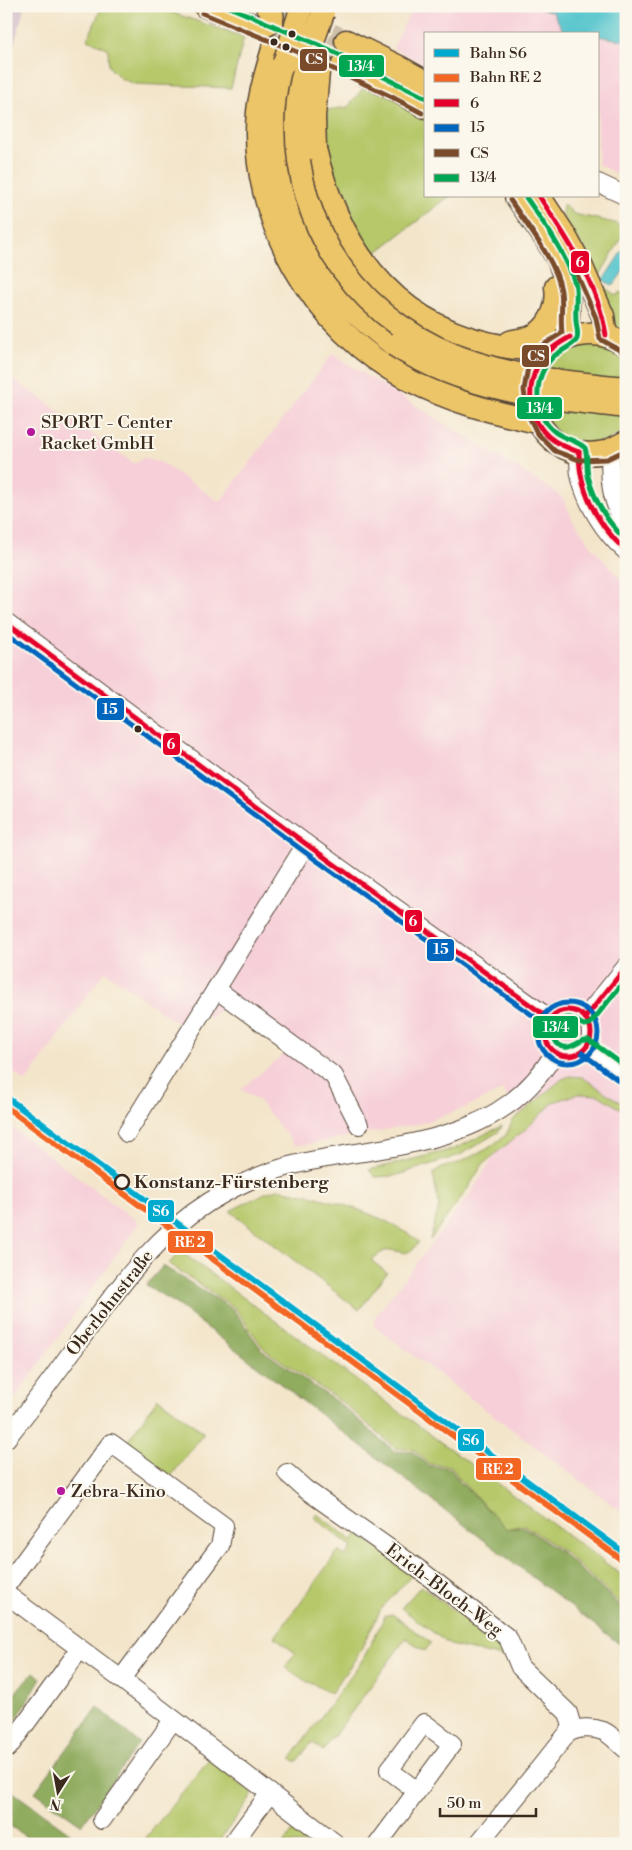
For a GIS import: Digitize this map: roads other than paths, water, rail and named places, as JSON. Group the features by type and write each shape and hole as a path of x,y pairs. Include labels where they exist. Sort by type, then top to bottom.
{"main road":[{"path":"205,6 259,27 266,26 273,19 273,14 267,6"},
{"path":"288,6 268,68 258,111 259,159 266,196 275,227 290,260 303,282 340,329 359,346 407,379 470,406 538,422"},
{"path":"317,8 326,39 315,90 315,149 336,214 354,250 367,268 382,283 425,318 455,333 499,346 548,350"},
{"path":"317,8 297,110 297,140 300,169 307,198 320,233 335,260 354,285 396,325 425,342 457,356 492,368 528,376 626,388"},
{"path":"317,8 284,63 277,99 276,136 281,174 288,203 310,253 326,279 345,303 369,326 394,345 443,372 499,389 527,395 626,407"},
{"path":"346,41 424,81"},
{"path":"378,56 370,56 350,68 424,106"},
{"path":"525,198 558,260 569,289 568,322 570,337"},
{"path":"525,198 564,234 616,340"},
{"path":"499,346 530,338 547,325 557,304 556,285 562,269"},
{"path":"616,340 582,334 560,340 538,362 531,388 531,400 538,422 546,434 561,445 579,452 593,453 618,446"}],"street":[{"path":"600,184 626,196"},
{"path":"618,446 611,487 615,503 626,524"},
{"path":"579,452 580,475 592,505 610,535 626,551"},
{"path":"6,622 306,844 550,1019"},
{"path":"127,1133 306,844"},
{"path":"586,1018 626,967"},
{"path":"216,989 334,1076 359,1126"},
{"path":"568,1011 574,1011 586,1018 591,1030 591,1036 586,1048 571,1056 555,1052 547,1042 546,1036 547,1024 550,1019 555,1014 568,1011"},
{"path":"586,1048 626,1077"},
{"name":"Oberlohnstraße","path":"6,1439 119,1287 149,1251 187,1216 211,1201 263,1175 305,1162 376,1151 435,1139 490,1115 513,1101 532,1084 549,1063 555,1052"},
{"path":"6,1586 111,1443 224,1526 220,1546 120,1679"},
{"name":"Erich-Bloch-Weg","path":"287,1473 305,1489 420,1570 508,1638 520,1667 568,1713 573,1730"},
{"path":"6,1594 336,1844"},
{"path":"8,1748 80,1649"},
{"path":"102,1820 173,1720"},
{"path":"478,1844 568,1733 584,1728 604,1731 626,1749"},
{"path":"378,1844 417,1791"},
{"path":"232,1844 270,1794"}],"water":[{"path":"534,6 626,6 626,41 600,36 600,32 563,30 553,12"},
{"path":"626,245 626,267 613,286 603,280"}],"tunnel":[{"path":"271,6 346,41"},
{"path":"261,28 343,64"}],"rail line":[{"name":"S6","path":"6,1097 626,1554"}],"place":[{"name":"SPORT - Center Racket GmbH","path":"31,432"},
{"name":"Konstanz-Fürstenberg","path":"122,1182"},
{"name":"Zebra-Kino","path":"61,1491"}]}
